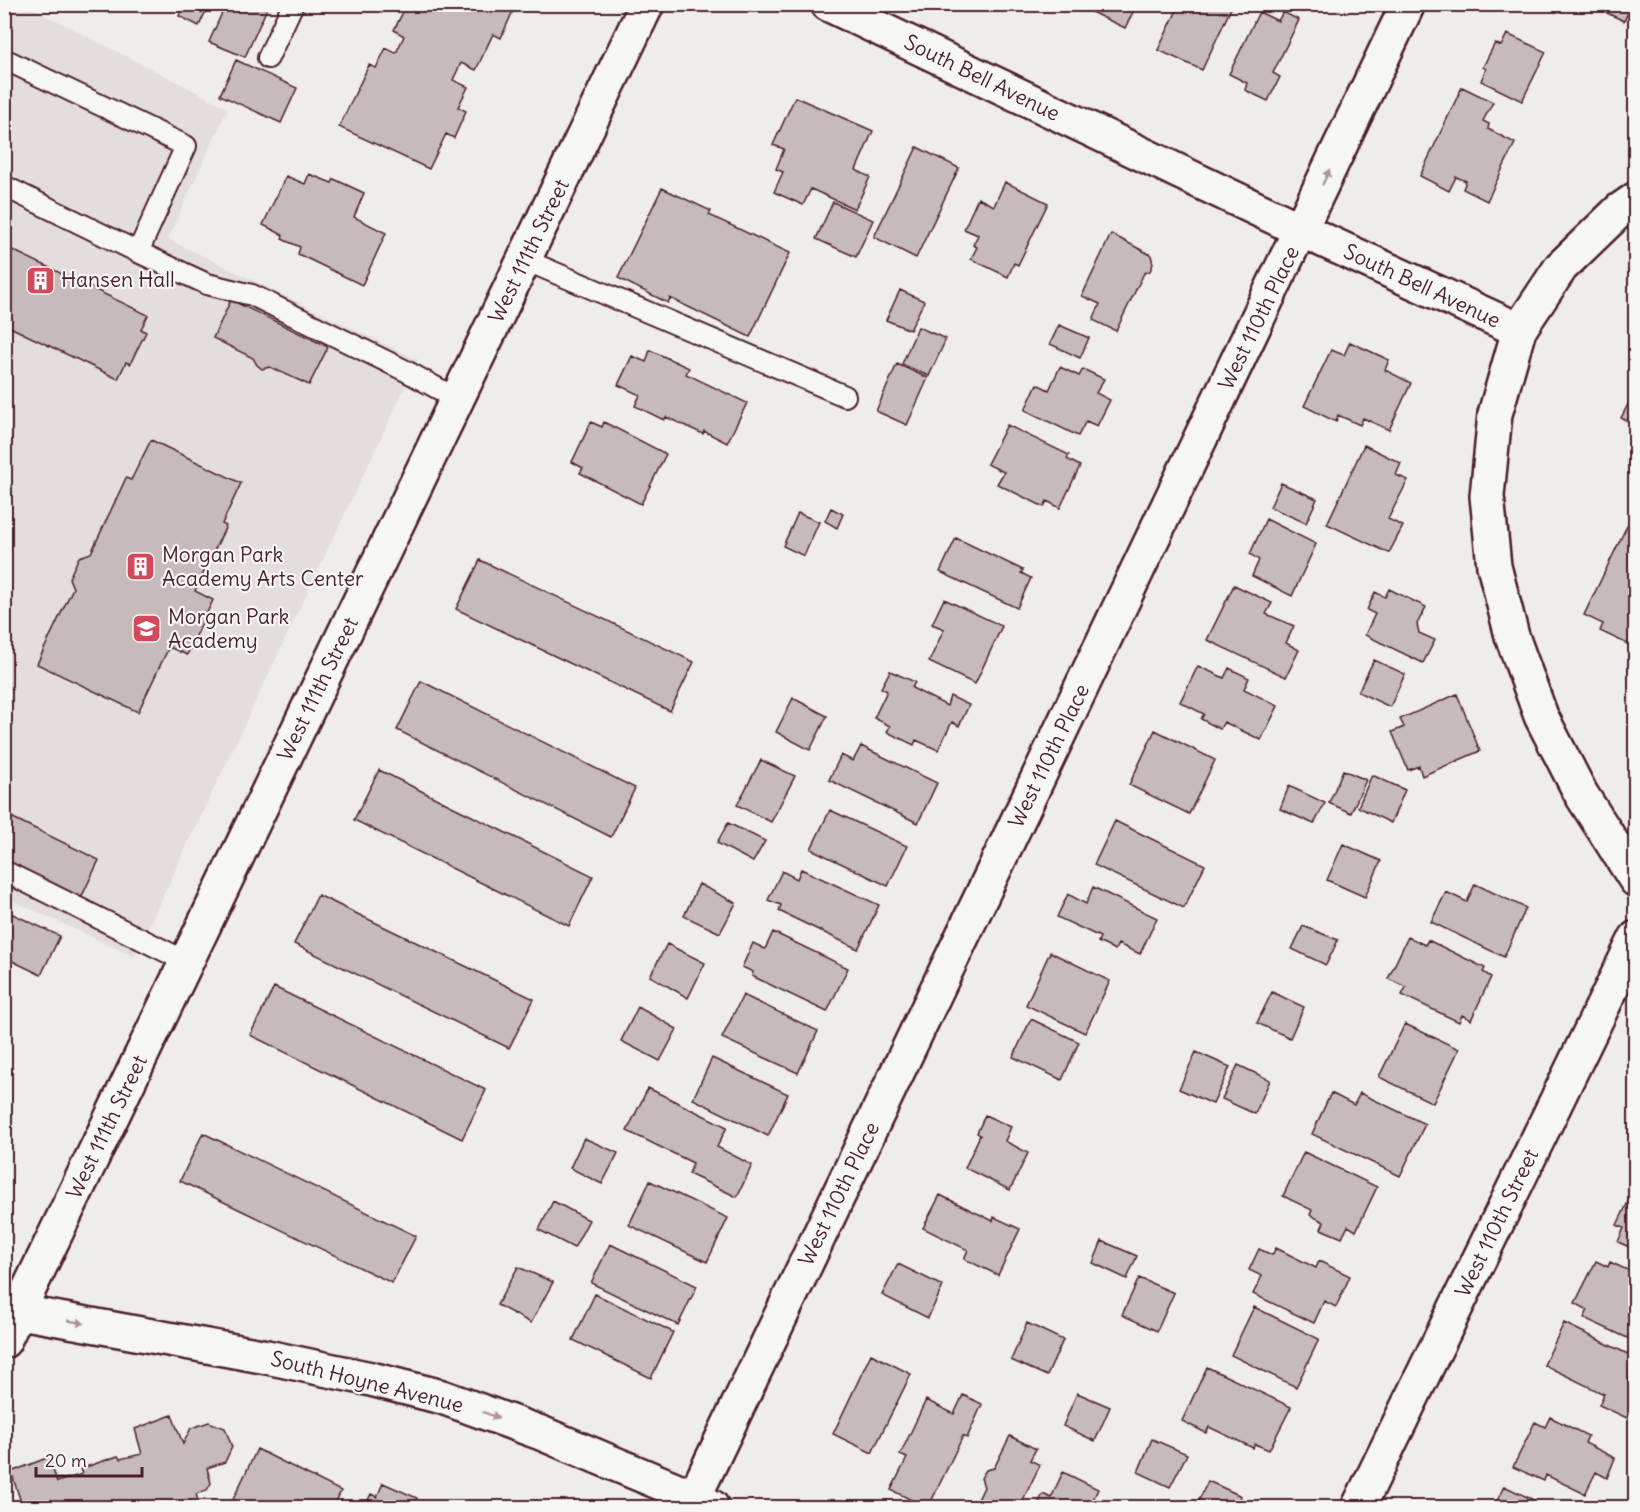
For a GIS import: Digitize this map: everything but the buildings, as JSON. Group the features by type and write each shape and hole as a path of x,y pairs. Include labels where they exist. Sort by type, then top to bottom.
{"street":[{"name":"West 111th Street","path":"4,1341 11,1311 187,962 647,4"},
{"name":"South Bell Avenue","path":"828,4 1301,230 1519,330 1495,414 1487,496 1494,566 1512,636 1540,716 1581,794 1635,880"},
{"name":"West 110th Place","path":"699,1504 1408,4"},
{"path":"1519,330 1561,267 1620,210 1635,199"},
{"name":"West 110th Street","path":"1358,1508 1635,938"},
{"name":"South Hoyne Avenue","path":"11,1311 267,1357 370,1379 442,1398 541,1433 699,1504"}],"lane":[{"path":"268,58 293,4"},
{"path":"4,59 186,146 138,252"},
{"path":"4,186 207,284 252,295 398,366 458,399"},
{"path":"525,260 845,396"},
{"path":"4,871 187,962"}],"shaded area":[{"name":"Morgan Park Academy","path":"24,4 228,108 168,239 418,360 134,957 5,897 4,5"}],"place":[{"name":"Hansen Hall","path":"40,280"},
{"name":"Morgan Park Academy Arts Center","path":"141,567"},
{"name":"Morgan Park Academy","path":"147,629"}]}
